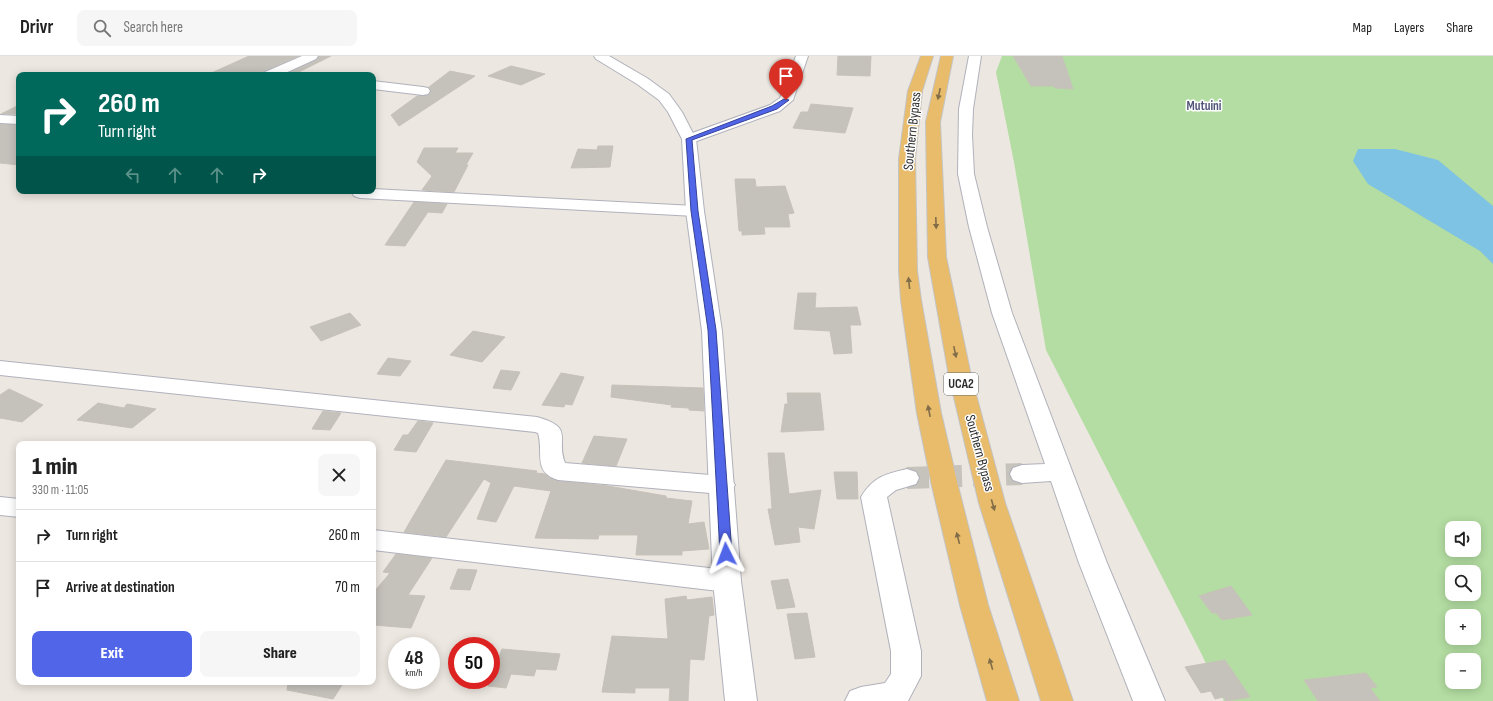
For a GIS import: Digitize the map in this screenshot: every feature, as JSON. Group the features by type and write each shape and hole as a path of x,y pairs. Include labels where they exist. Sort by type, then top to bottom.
{"highway":[{"name":"Southern Bypass","path":"927,56 916,91 907,159 908,271 910,300 929,413 945,486 974,605 1002,701"},
{"name":"Southern Bypass","path":"947,56 933,122 937,257 960,376 992,503 1057,701"}],"street":[{"path":"276,72 311,56"},
{"path":"600,56 642,81 664,98 675,112 689,139 695,211 712,330 728,582 741,701"},
{"path":"689,139 774,108 786,100 802,56"},
{"path":"975,56 966,109 966,174 978,227 1002,313 1093,563 1149,701"},
{"path":"376,85 423,91"},
{"path":"0,118 16,120"},
{"path":"376,194 695,211"},
{"path":"0,368 537,426 546,428 550,433 551,461 553,467 558,471 722,485"},
{"path":"1022,474 1060,472"},
{"path":"861,701 878,699 896,693 906,676 906,651 874,497 877,489 890,482 907,478"},
{"path":"0,506 16,508"},
{"path":"376,540 728,582"}],"green space":[{"path":"1002,56 1493,56 1493,701 1224,701 1046,350 1014,162 996,72"}],"water":[{"path":"1358,149 1395,149 1438,160 1493,206 1493,264 1480,251 1368,184 1353,161"}],"building":[{"path":"249,56 298,56 264,72 214,72"},
{"path":"319,56 331,56 299,72 291,72 317,60"},
{"path":"838,56 871,56 870,76 837,75"},
{"path":"1013,56 1062,56 1073,89 1055,88 1054,86 1031,86"},
{"path":"511,66 545,74 521,85 488,76"},
{"path":"450,71 475,76 399,126 391,115 417,96 429,95 431,90 429,87"},
{"path":"811,104 853,108 845,133 793,128 801,112 808,112"},
{"path":"16,106 16,114 1,114"},
{"path":"0,124 16,125 16,165 0,163"},
{"path":"598,146 613,146 610,167 571,168 578,149 597,150"},
{"path":"424,148 458,148 455,153 473,153 454,192 422,190 432,176 417,162"},
{"path":"735,179 755,179 756,187 785,186 794,213 788,214 790,227 764,227 765,234 742,235 742,231 739,231"},
{"path":"414,202 447,204 442,213 428,212 405,246 385,245"},
{"path":"798,293 816,293 815,308 857,307 861,325 850,325 852,353 834,354 830,331 794,329"},
{"path":"350,313 361,325 321,341 310,327"},
{"path":"473,331 505,337 482,362 450,355"},
{"path":"388,358 411,361 400,376 377,374"},
{"path":"501,370 520,372 511,390 493,388"},
{"path":"561,373 584,377 572,405 565,404 564,407 542,405"},
{"path":"612,385 703,388 704,411 689,410 689,408 671,407 672,405 611,397"},
{"path":"9,389 43,405 22,422 0,418 0,395"},
{"path":"787,393 820,393 824,430 781,432 785,404 788,404"},
{"path":"98,403 124,408 127,404 156,409 132,428 77,420"},
{"path":"323,411 341,413 330,430 312,429"},
{"path":"418,421 433,423 416,452 394,450 403,435 408,435"},
{"path":"594,436 627,439 616,466 582,463"},
{"path":"768,453 784,453 789,494 821,490 814,529 798,527 800,542 775,545 768,509 772,509"},
{"path":"446,460 537,471 536,473 545,474 558,481 608,486 666,496 666,498 692,501 688,524 704,522 709,549 682,551 682,555 636,555 638,535 599,535 598,539 535,538 551,491 514,486 496,522 477,519 491,483 484,479 446,537 404,532"},
{"path":"834,472 857,472 858,499 837,499"},
{"path":"396,554 432,558 408,595 425,596 411,628 376,625 376,589 390,573 383,572"},
{"path":"458,569 477,570 470,590 450,589"},
{"path":"788,579 795,607 777,609 771,581"},
{"path":"1231,586 1252,615 1222,620 1216,613 1212,613 1199,596"},
{"path":"686,596 687,600 712,597 714,615 709,616 704,660 690,659 688,701 669,701 670,688 635,688 635,693 602,692 612,636 668,639 665,599"},
{"path":"807,613 815,657 795,659 787,614"},
{"path":"502,649 560,654 556,670 536,669 534,676 511,674 506,688 500,687 500,654"},
{"path":"1225,660 1250,697 1226,701 1223,697 1215,699 1211,691 1201,693 1185,667"},
{"path":"1366,673 1377,687 1370,688 1380,701 1318,701 1304,680"},
{"path":"288,685 342,685 333,699 287,690"}],"tunnel":[{"path":"907,478 1022,474"}],"district":[{"name":"Mutuini","path":"1204,106"}],"route":[{"path":"726,554 712,330 695,211 689,139 774,108 786,100"}]}
